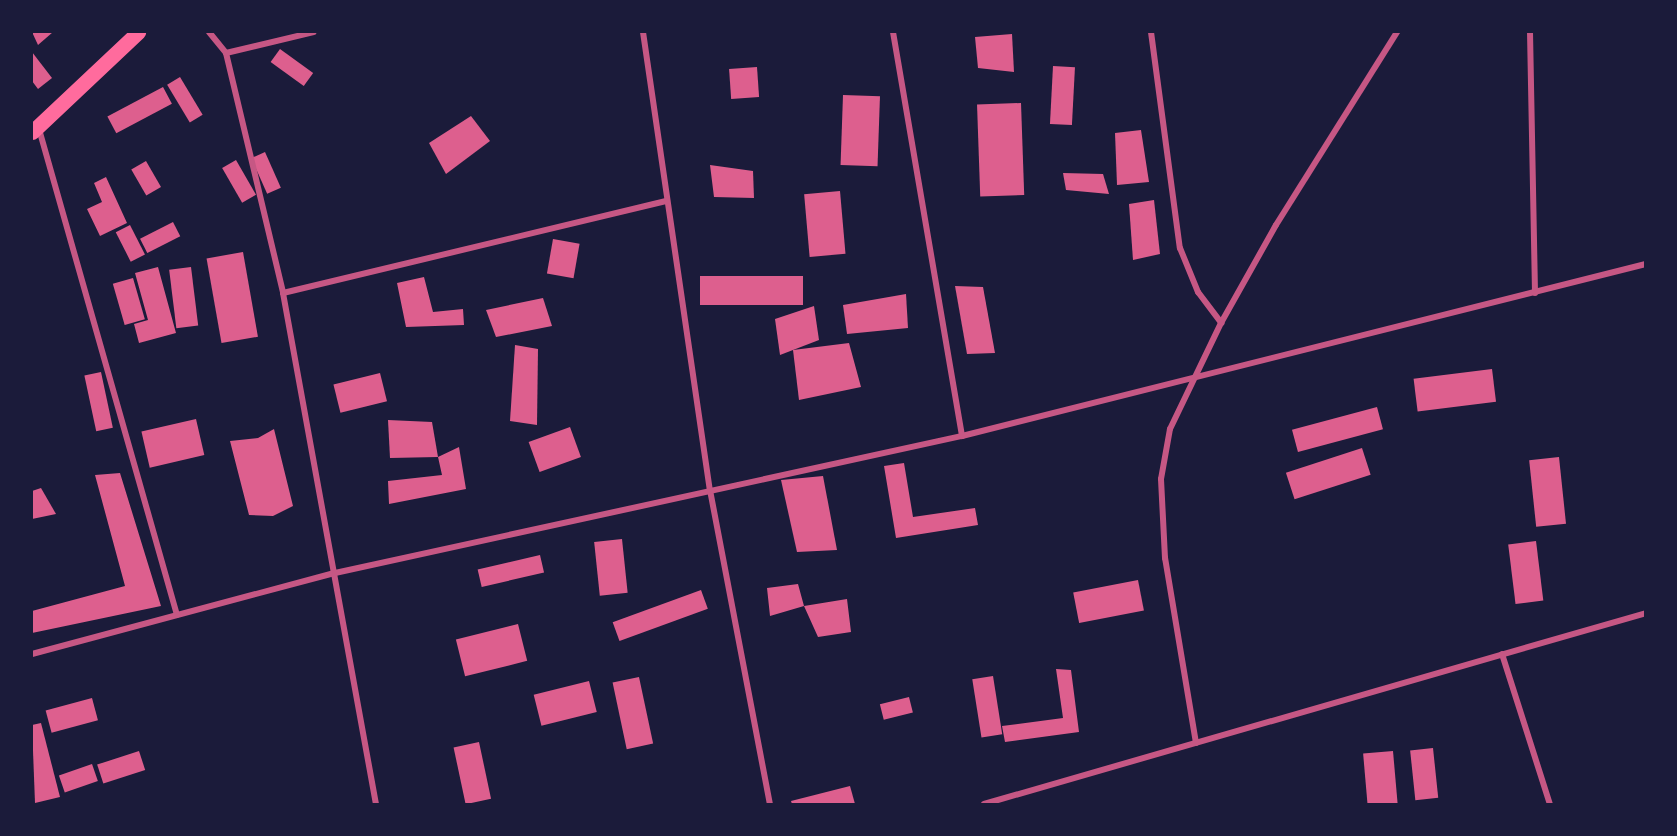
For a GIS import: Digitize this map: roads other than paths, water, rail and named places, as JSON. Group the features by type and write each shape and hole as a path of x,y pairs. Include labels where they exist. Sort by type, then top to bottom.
{"main road":[{"path":"35,129 138,32"}],"street":[{"path":"209,32 226,53 283,293 376,804"},
{"path":"226,53 314,32"},
{"path":"643,32 710,490 770,804"},
{"path":"893,32 962,436"},
{"path":"1151,32 1180,248 1198,292 1221,323"},
{"path":"1196,743 1165,558 1161,479 1170,429 1221,323 1276,225 1397,32"},
{"path":"1530,32 1534,293"},
{"path":"35,129 177,615"},
{"path":"283,293 667,201"},
{"path":"32,654 335,573 962,436 1193,381 1646,264"},
{"path":"984,804 1646,613"},
{"path":"1502,654 1550,804"}]}
